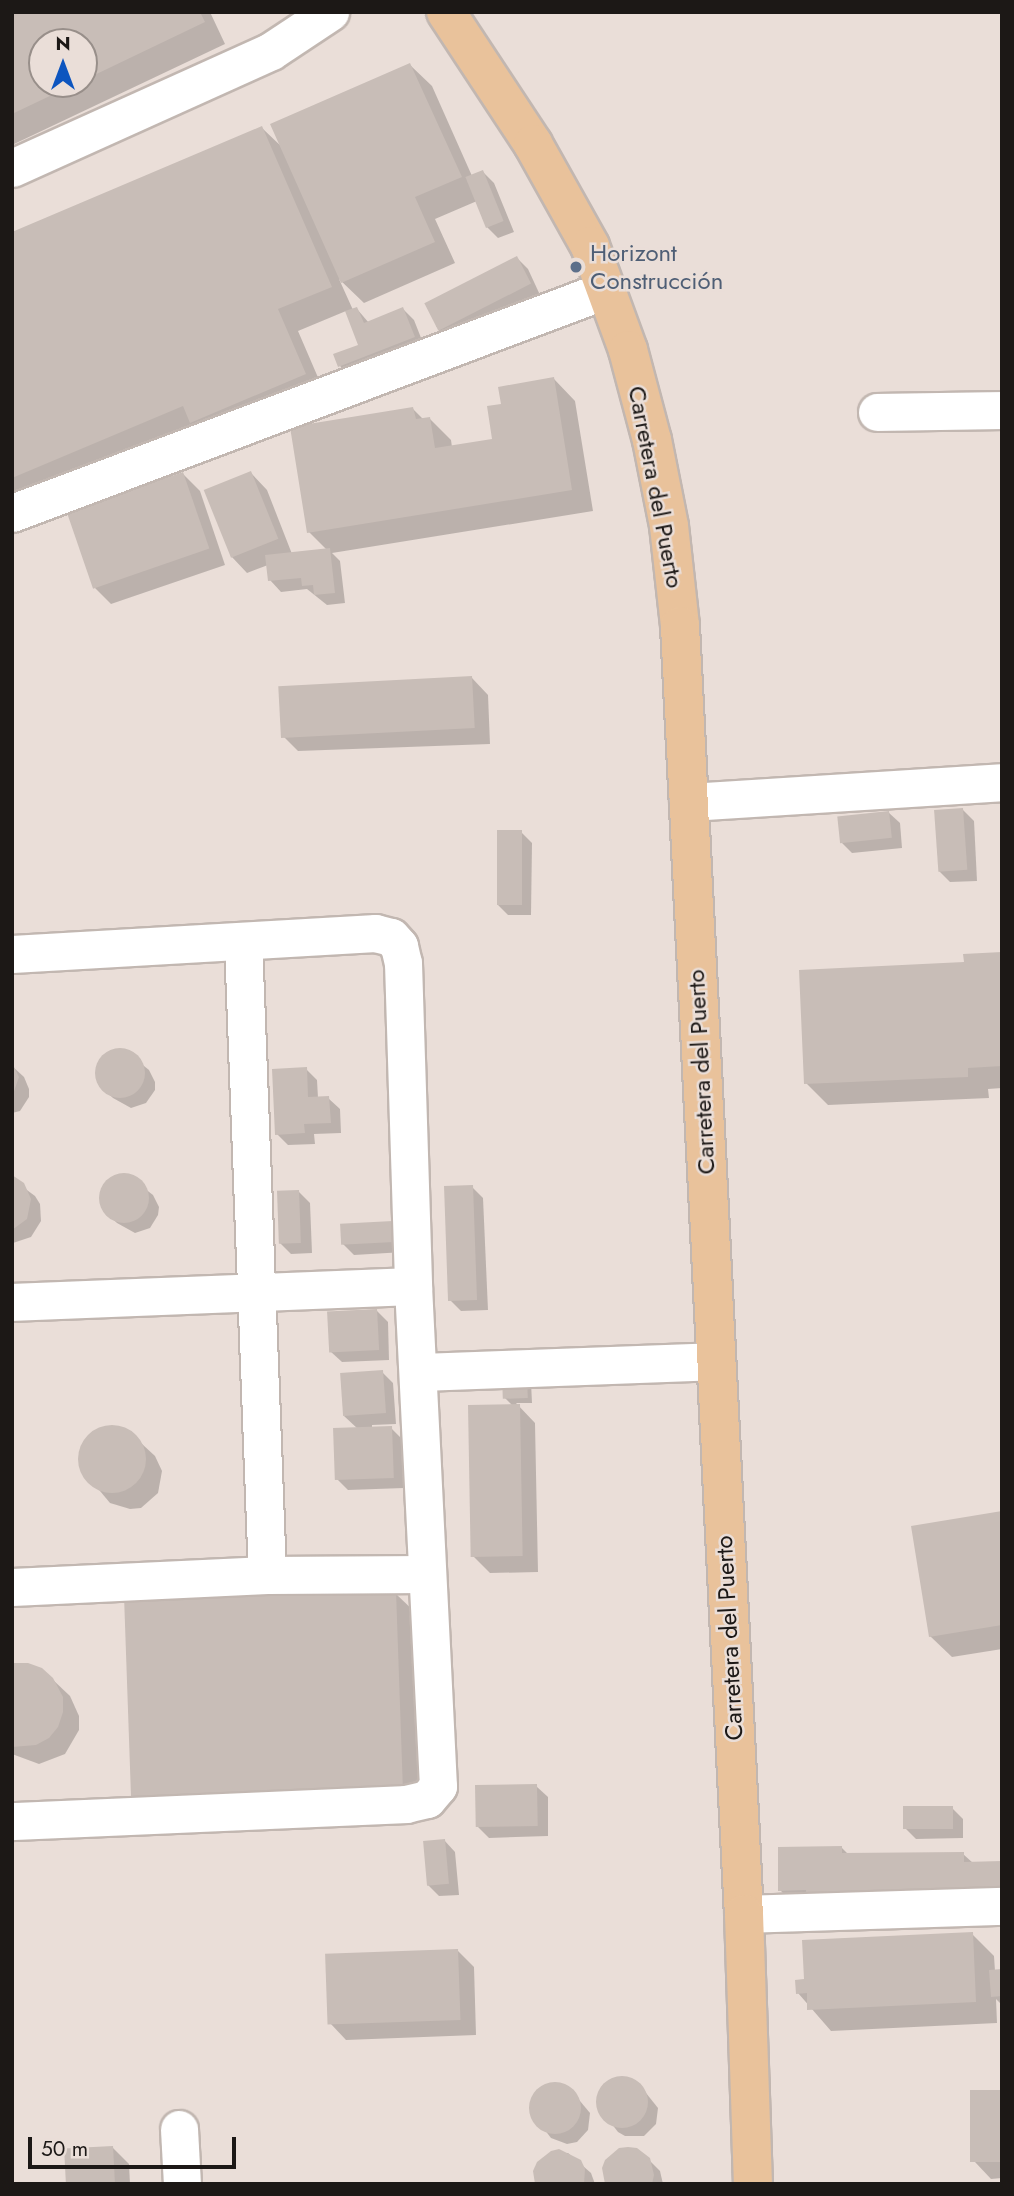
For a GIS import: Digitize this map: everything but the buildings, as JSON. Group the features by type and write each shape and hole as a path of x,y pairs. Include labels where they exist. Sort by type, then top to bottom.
{"main road":[{"name":"Carretera del Puerto","path":"446,12 534,144 590,246 628,350 652,440 669,526 680,626 744,1914 753,2184"}],"lane":[{"path":"12,168 271,51 292,23 330,12"},
{"path":"12,513 606,290"},
{"path":"877,412 1002,410"},
{"path":"688,802 1002,782"},
{"path":"12,954 375,933 391,937 399,946 402,963 413,1286 438,1786 427,1798 406,1804 12,1821"},
{"path":"243,942 267,1575"},
{"path":"12,1302 413,1286"},
{"path":"419,1372 715,1361"},
{"path":"12,1587 267,1575 427,1574"},
{"path":"744,1914 1002,1906"},
{"path":"179,2129 182,2184"}],"place":[{"name":"Horizont Construcción","path":"576,267"}]}
